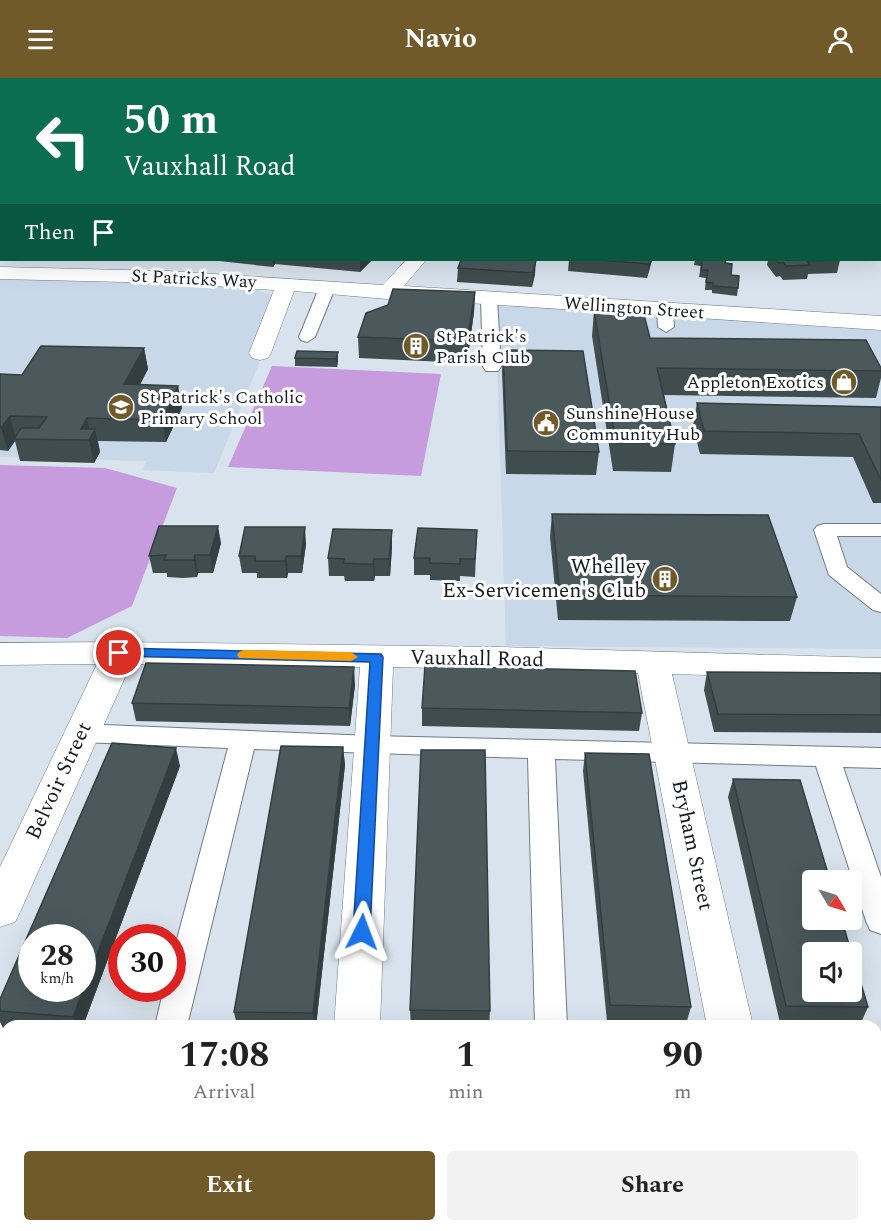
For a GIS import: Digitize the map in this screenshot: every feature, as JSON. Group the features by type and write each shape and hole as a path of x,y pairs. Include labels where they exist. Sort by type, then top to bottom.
{"street":[{"path":"387,292 415,261"},
{"name":"St Patricks Way","path":"0,273 170,268 286,285 387,292"},
{"path":"260,352 286,285"},
{"name":"Wellington Street","path":"387,292 489,299 665,319 881,323"},
{"name":"Vauxhall Road","path":"0,654 119,653 498,658 881,669"},
{"name":"Belvoir Street","path":"0,910 119,653"},
{"path":"357,1020 377,657"},
{"name":"Bryham Street","path":"653,664 729,1020"}],"lane":[{"path":"499,78 512,78"},
{"path":"308,337 327,288"},
{"path":"489,299 492,367"},
{"path":"881,530 824,530 837,570 881,605"},
{"path":"81,733 372,745 881,758"},
{"path":"173,1020 243,740"},
{"path":"542,748 551,1020"},
{"path":"826,756 881,921"}],"shaded area":[{"name":"St Patrick's Catholic Primary School","path":"0,279 249,287 272,295 248,355 262,356 214,473 143,470 146,461 0,457"},
{"path":"495,304 881,330 881,649 506,646"},
{"path":"272,366 441,374 421,476 228,467"},
{"path":"0,465 105,468 177,488 132,606 67,638 0,636"}],"building":[{"path":"461,261 536,261 533,273 458,268"},
{"path":"612,261 650,261 649,264"},
{"path":"702,261 726,261 725,263 732,264 731,275 739,276 738,288 713,286 713,283 706,282 708,270 701,270"},
{"path":"777,261 807,261 810,265 786,266 783,262"},
{"path":"393,289 475,292 467,341 358,337 366,313 388,305"},
{"path":"594,310 643,311 650,338 866,340 881,371 657,368 675,444 616,443"},
{"path":"41,346 144,348 124,384 178,386 162,420 87,418 81,429 95,429 89,440 14,439 21,428 39,428 47,417 10,416 0,428 0,374 22,375"},
{"name":"Sunshine House Community Hub","path":"503,350 583,351 599,452 507,451"},
{"path":"297,351 338,352 336,359 295,358"},
{"path":"697,403 881,407 881,480 859,434 704,431"},
{"name":"Whelley Ex-Servicemen's Club","path":"552,514 768,515 797,597 560,595"},
{"path":"159,526 218,526 210,555 195,555 194,560 164,560 166,555 149,556"},
{"path":"245,527 305,527 301,556 286,556 285,561 255,561 255,556 239,556"},
{"path":"418,528 477,530 475,559 460,559 460,564 430,563 430,558 414,558"},
{"path":"333,529 392,530 389,559 374,559 373,564 359,564 343,563 344,559 328,558"},
{"path":"146,663 354,667 349,708 132,703"},
{"path":"425,666 635,671 642,713 422,708"},
{"path":"707,672 881,673 881,715 718,714"},
{"path":"112,743 176,748 108,924 96,957 96,924 33,924"},
{"path":"281,746 343,747 313,1013 234,1012"},
{"path":"421,750 485,750 490,1011 410,1010"},
{"path":"585,753 649,754 691,1007 610,1005"},
{"path":"733,779 800,780 827,870 802,870 802,930 845,930 848,942 802,942 802,1002 862,1002 862,987 868,1007 786,1006"},
{"path":"18,958 18,1002 79,1002 73,1017 0,1011 0,999"}],"slow traffic":[{"path":"244,655 351,657"}],"place":[{"name":"St Patrick's Parish Club","path":"416,346"},
{"name":"Appleton Exotics","path":"844,382"},
{"name":"St Patrick's Catholic Primary School","path":"121,407"},
{"name":"Sunshine House Community Hub","path":"546,423"},
{"name":"Whelley Ex-Servicemen's Club","path":"665,579"}],"route":[{"path":"119,653 377,657 362,932"}]}
